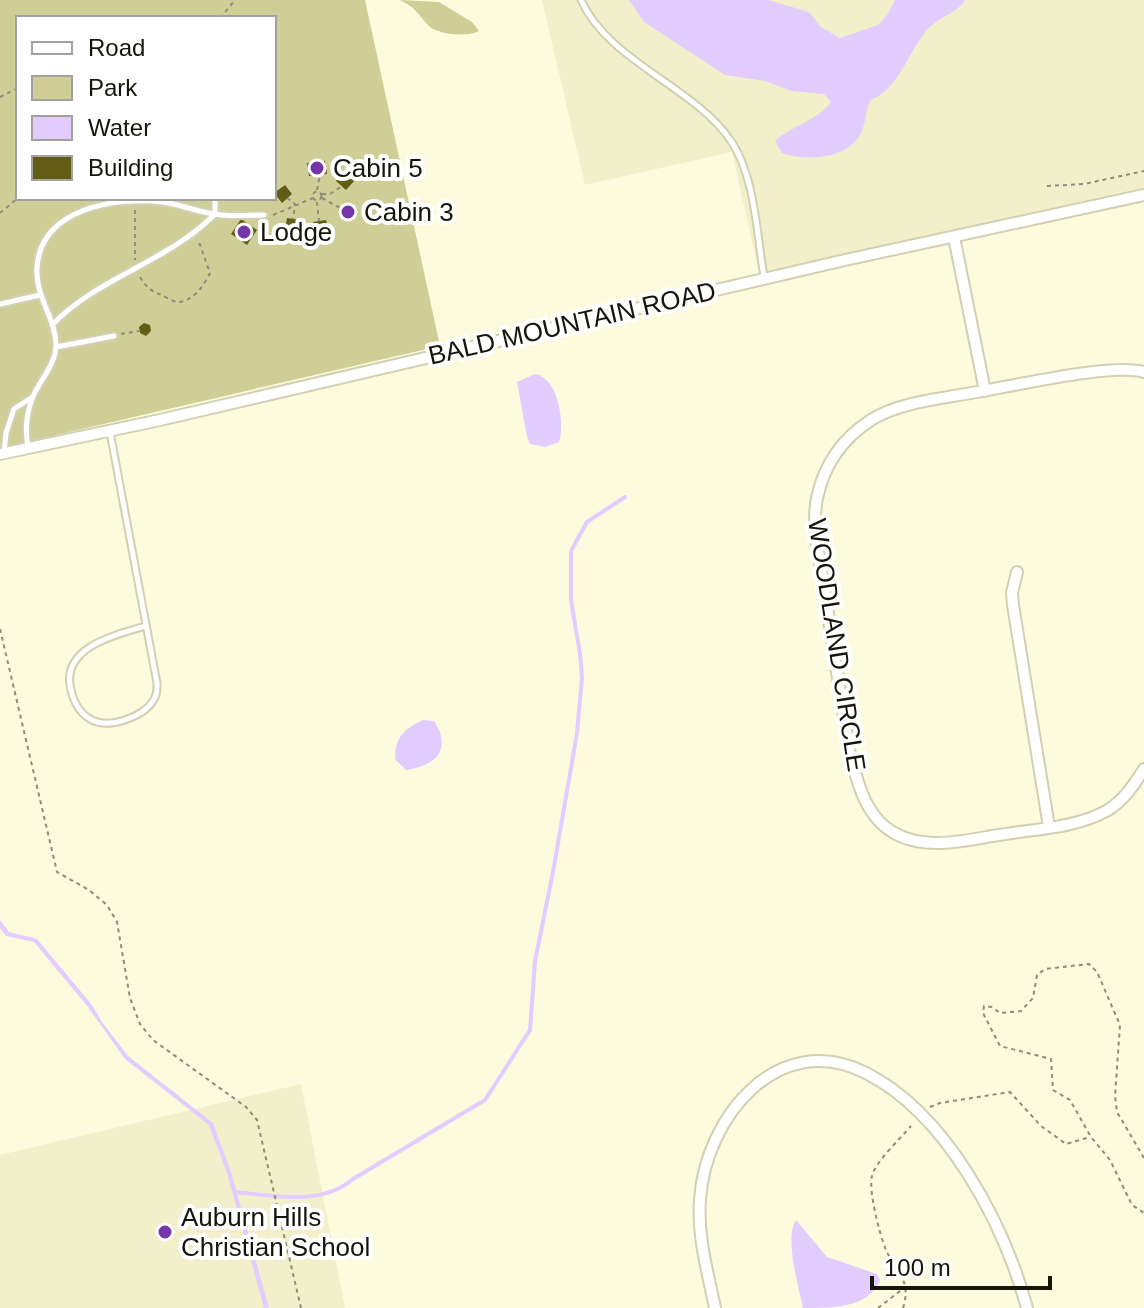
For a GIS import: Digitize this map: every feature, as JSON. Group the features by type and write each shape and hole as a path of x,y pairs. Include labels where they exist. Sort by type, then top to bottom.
{"street":[{"name":"BALD MOUNTAIN ROAD","path":"2,454 764,278 1144,195"},
{"path":"954,237 985,391"},
{"name":"WOODLAND CIRCLE","path":"1144,372 1115,370 985,391 892,411 873,419 838,449 823,476 816,501 819,555 849,750 866,803 879,822 896,834 917,842 939,843 1049,827 1105,812 1131,789 1144,769"},
{"path":"1017,572 1012,593 1013,605 1049,827"},
{"path":"715,1308 699,1214 704,1177 718,1135 739,1100 751,1087 786,1068 819,1062 864,1072 894,1091 930,1125 983,1198 1006,1245 1027,1308"}],"lane":[{"path":"581,0 587,15 626,53 707,114 732,142 747,175 764,278"},
{"path":"28,449 26,418 56,347 37,281 38,257 44,242 55,228 80,212 124,200 186,206 215,214 264,215"},
{"path":"52,325 97,290 196,233 215,214 215,200"},
{"path":"0,304 40,295"},
{"path":"56,347 114,336"},
{"path":"2,454 14,409 32,398"},
{"path":"110,431 157,683 152,704 135,716 101,723 91,719 80,711 69,682 78,654 146,626"}],"path":[{"path":"222,16 235,0"},
{"path":"1047,186 1084,184 1144,171"},
{"path":"264,215 281,212 313,198 320,175"},
{"path":"319,221 317,201 342,186"},
{"path":"317,192 342,209"},
{"path":"287,198 295,204"},
{"path":"313,198 317,201"},
{"path":"0,213 16,200"},
{"path":"136,201 134,255 144,285 177,302 197,293 210,273 196,233"},
{"path":"293,219 295,204"},
{"path":"114,336 139,331"},
{"path":"0,629 57,872 89,890 107,905 117,922 130,998 140,1024 153,1040 246,1107 257,1120 301,1308"},
{"path":"1144,1158 1117,1112 1115,1096 1120,1025 1097,972 1089,964 1045,969 1037,975 1033,998 1021,1011 1000,1013 984,1006 983,1013 1000,1046 1051,1059 1053,1090 1070,1100 1091,1137 1110,1160 1132,1205 1144,1213"},
{"path":"930,1107 1010,1092 1041,1126 1066,1144 1091,1137"},
{"path":"903,1308 905,1287 902,1274 883,1241 871,1183 873,1171 911,1126"},
{"path":"878,1308 905,1287"}],"shaded area":[{"path":"542,0 1144,0 1144,190 759,273 732,152 585,185"},
{"name":"Auburn Hills Christian School","path":"301,1084 345,1308 0,1308 0,1155"}],"green space":[{"path":"0,0 365,0 440,346 0,448"},
{"path":"400,0 439,2 472,22 479,31 461,34 433,29 414,9"}],"water":[{"path":"629,0 768,0 809,12 821,27 840,38 878,25 895,0 965,0 926,31 896,79 871,100 862,131 848,148 827,156 803,157 782,153 775,141 825,109 831,102 824,94 792,91 765,81 725,75 644,22"},
{"path":"535,374 549,384 560,413 559,442 545,447 530,444 517,382"},
{"path":"423,720 434,721 442,740 441,748 433,760 406,770 395,759 399,739 406,730"},
{"path":"0,920 9,932 37,939 92,1005 128,1056 213,1123 231,1172 269,1308 264,1308 227,1173 209,1125 125,1059 88,1007 34,942 6,936 0,928"},
{"path":"796,1220 827,1257 877,1274 880,1280 875,1289 849,1304 803,1308 791,1238"}],"building":[{"name":"Cabin 5","path":"325,161 327,174 309,176 307,163"},
{"path":"344,172 355,180 346,190 336,181"},
{"path":"285,185 292,194 282,203 276,192"},
{"name":"Cabin 3","path":"345,203 357,209 350,221 339,215"},
{"path":"287,218 300,220 298,232 285,230"},
{"name":"Lodge","path":"241,219 257,230 247,245 231,234"},
{"path":"326,220 329,232 316,235 313,222"},
{"path":"144,323 150,325 151,331 146,336 140,333 139,327"}],"waterway":[{"path":"236,1192 297,1197 327,1193 341,1187 485,1100 530,1030 535,961 577,733 582,678 571,600 571,551 587,522 625,497"}],"place":[{"name":"Cabin 5","path":"317,168"},
{"name":"Cabin 3","path":"348,212"},
{"name":"Lodge","path":"244,232"},
{"name":"Auburn Hills Christian School","path":"165,1232"}]}
